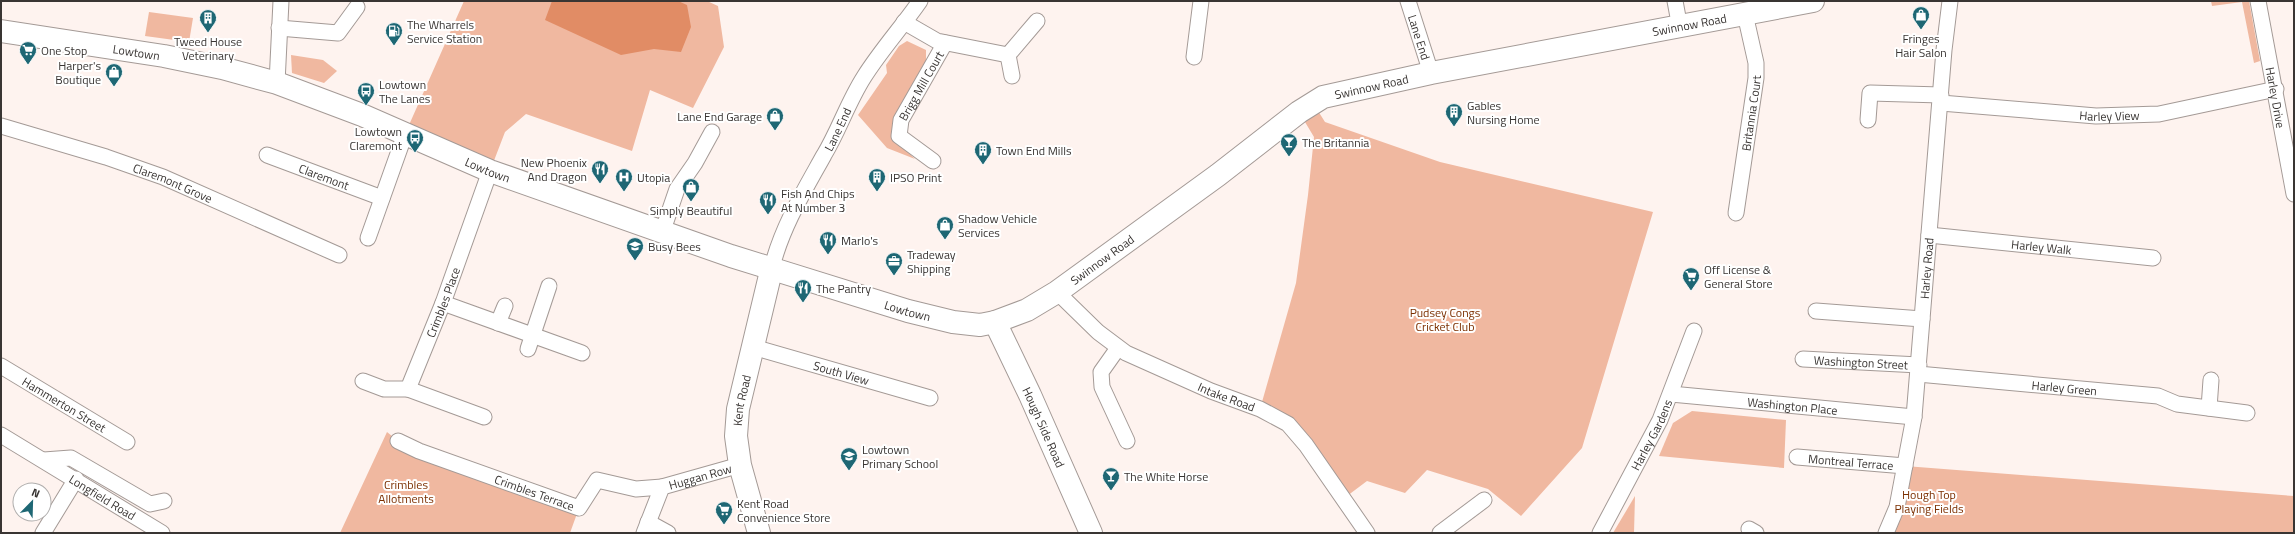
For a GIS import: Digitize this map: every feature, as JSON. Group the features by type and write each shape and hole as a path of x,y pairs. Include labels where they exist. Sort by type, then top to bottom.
{"main road":[{"name":"Swinnow Road","path":"995,322 1027,310 1057,292 1218,175 1299,112 1323,97 1430,73 1680,28 1813,1"},
{"name":"Lowtown","path":"1,31 164,56 222,68 277,83 362,115 490,171 663,230 731,256 772,267 908,311 965,324 980,325 995,322"},
{"name":"Kent Road","path":"759,533 740,465 736,436 738,409 772,267"},
{"name":"Hough Side Road","path":"995,322 1030,394 1091,533"}],"street":[{"path":"277,83 281,1"},
{"path":"1194,57 1201,1"},
{"name":"Lane End","path":"1408,1 1430,73"},
{"path":"1675,1 1680,28"},
{"name":"Harley Road","path":"1886,533 1897,507 1914,417 1950,1"},
{"name":"Harley Drive","path":"2258,1 2276,89 2294,194"},
{"name":"Lane End","path":"772,267 778,243 799,199 826,152 864,76 904,22 914,3"},
{"path":"279,28 338,33 357,8"},
{"name":"Britannia Court","path":"1736,213 1756,78 1756,63 1745,14"},
{"path":"1008,55 1037,21"},
{"path":"904,22 937,41 1008,55"},
{"name":"Brigg Mill Court","path":"933,161 899,136 901,120 945,43"},
{"path":"1008,55 1012,76"},
{"name":"Harley View","path":"1868,120 1870,92 2096,116 2159,114 2276,89"},
{"name":"Claremont Grove","path":"1,126 106,157 163,176 339,255"},
{"path":"663,230 677,188 695,162 712,132"},
{"path":"368,238 405,134"},
{"name":"Claremont","path":"267,155 382,198"},
{"name":"Crimbles Place","path":"408,389 443,303 490,171"},
{"name":"Harley Walk","path":"1929,235 2153,258"},
{"path":"531,342 549,286"},
{"name":"Intake Road","path":"1057,292 1098,332 1126,353 1204,388 1260,409 1288,424 1306,445 1367,533"},
{"path":"443,303 498,323 531,342 582,353"},
{"path":"498,323 504,306"},
{"path":"1816,311 1922,319"},
{"name":"Harley Gardens","path":"1600,533 1660,420 1694,331"},
{"name":"South View","path":"753,347 930,398"},
{"path":"1118,348 1101,372 1102,387 1127,441"},
{"name":"Washington Street","path":"1803,359 1919,369"},
{"name":"Hammerton Street","path":"1,366 127,442"},
{"name":"Harley Green","path":"1919,369 2158,396 2177,404 2248,413"},
{"path":"2208,408 2212,380"},
{"path":"362,381 384,388 408,389 484,417"},
{"name":"Washington Place","path":"1671,394 1914,417"},
{"name":"Longfield Road","path":"1,435 162,533"},
{"name":"Crimbles Terrace","path":"398,441 419,451 579,508 598,480 636,489 662,487"},
{"name":"Montreal Terrace","path":"1797,457 1905,466"},
{"name":"Longfield Road","path":"44,460 71,458 150,504 164,501"},
{"name":"Huggan Row","path":"646,528 662,487 740,465"},
{"path":"44,533 76,480"},
{"path":"1440,533 1484,500"},
{"path":"646,528 668,533"}],"green space":[{"path":"464,1 707,1 718,6 724,47 693,108 650,90 632,151 526,114 505,132 490,171 405,134"},
{"path":"2211,1 2249,1 2260,61 2254,63 2242,2 2212,6"},
{"path":"149,12 193,18 189,42 145,36"},
{"path":"907,41 926,50 926,62 897,142 915,159 887,148 858,115 887,73 886,65 899,46"},
{"path":"291,55 323,60 337,71 324,83 292,73"},
{"name":"Pudsey Congs Cricket Club","path":"1313,103 1325,122 1440,162 1653,212 1582,448 1521,516 1488,489 1427,470 1405,493 1367,481 1343,499 1306,445 1260,409 1296,283 1314,137 1299,112"},
{"path":"1692,411 1786,420 1784,468 1659,456 1673,423"},
{"name":"Crimbles Allotments","path":"387,432 398,441 579,508 570,533 340,533"},
{"name":"Hough Top Playing Fields","path":"1905,466 2294,496 2294,533 1884,533"},
{"path":"1635,496 1634,533 1613,533"}],"shaded area":[{"path":"552,1 678,1 687,5 691,27 681,52 654,49 621,55 545,20"}],"place":[{"name":"Fringes Hair Salon","path":"1921,30"},
{"name":"Tweed House Veterinary","path":"208,33"},
{"name":"The Wharrels Service Station","path":"394,46"},
{"name":"One Stop","path":"28,65"},
{"name":"Harper's Boutique","path":"114,87"},
{"name":"Lowtown The Lanes","path":"366,106"},
{"name":"Gables Nursing Home","path":"1454,127"},
{"name":"Lane End Garage","path":"775,131"},
{"name":"Lowtown Claremont","path":"415,153"},
{"name":"The Britannia","path":"1289,157"},
{"name":"Town End Mills","path":"983,165"},
{"name":"New Phoenix And Dragon","path":"600,184"},
{"name":"Utopia","path":"624,192"},
{"name":"IPSO Print","path":"877,192"},
{"name":"Simply Beautiful","path":"691,202"},
{"name":"Fish And Chips At Number 3","path":"768,215"},
{"name":"Shadow Vehicle Services","path":"945,240"},
{"name":"Marlo's","path":"828,255"},
{"name":"Busy Bees","path":"635,261"},
{"name":"Tradeway Shipping","path":"894,276"},
{"name":"Off License & General Store","path":"1691,291"},
{"name":"The Pantry","path":"803,303"},
{"name":"Lowtown Primary School","path":"849,471"},
{"name":"The White Horse","path":"1111,491"},
{"name":"Kent Road Convenience Store","path":"724,525"}]}
